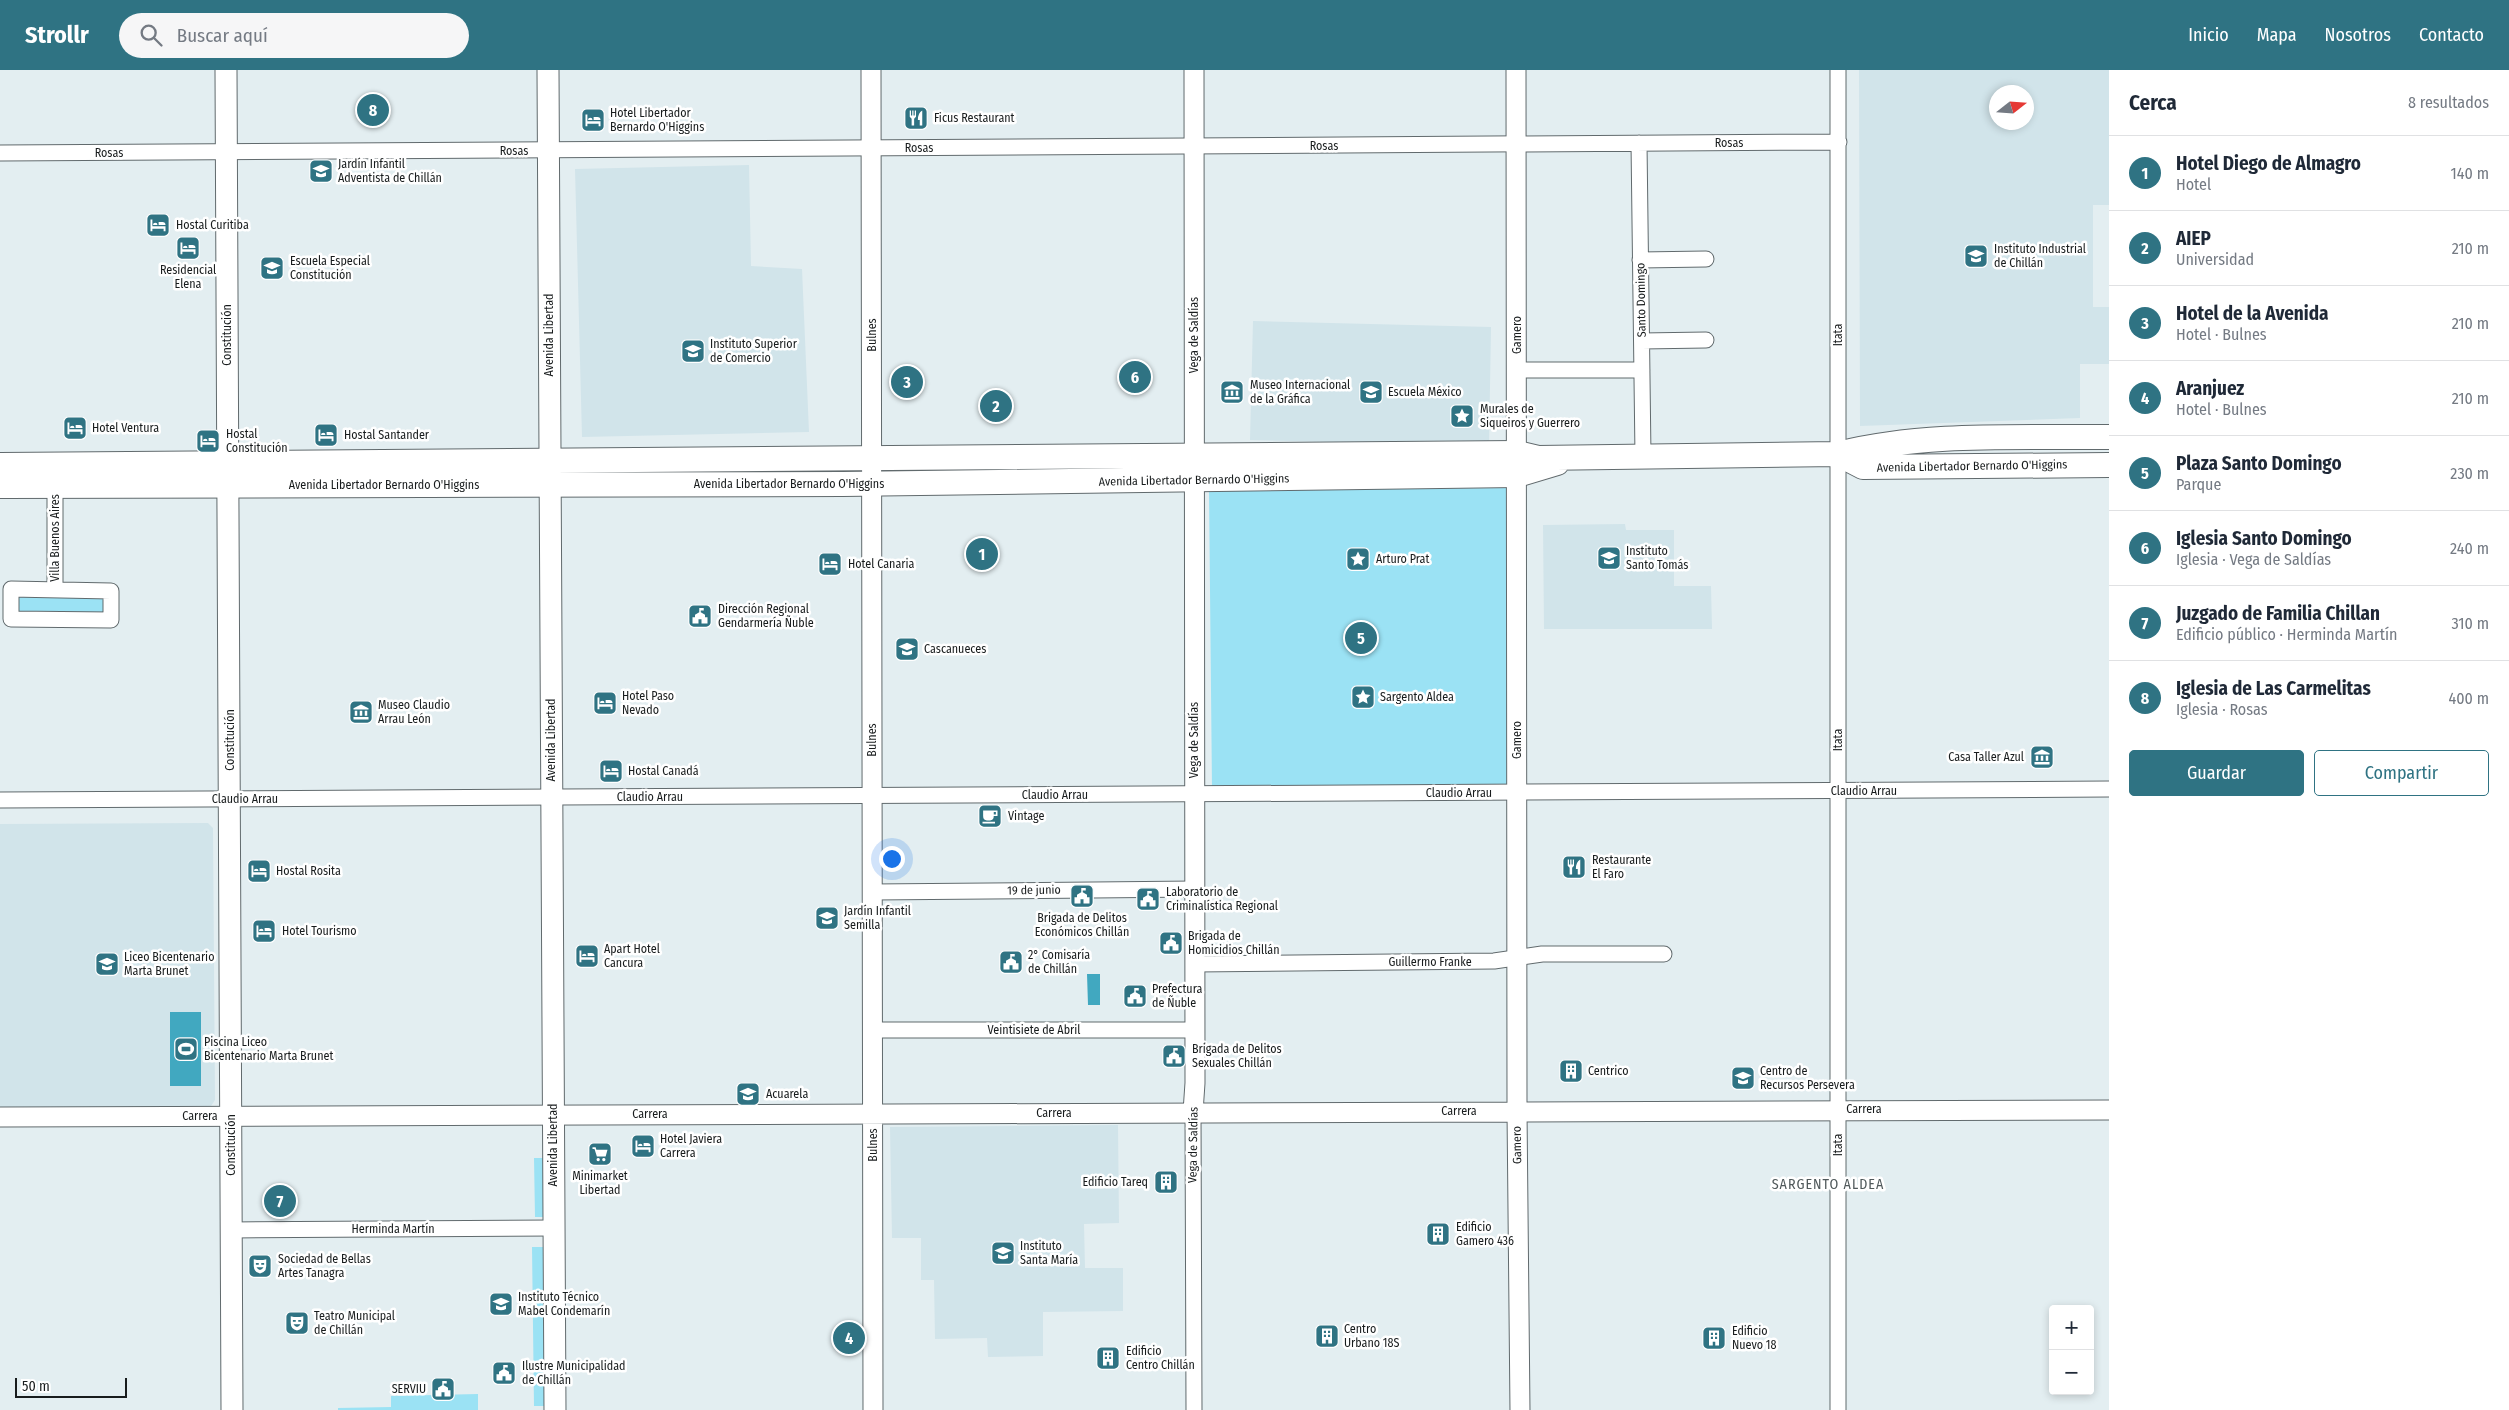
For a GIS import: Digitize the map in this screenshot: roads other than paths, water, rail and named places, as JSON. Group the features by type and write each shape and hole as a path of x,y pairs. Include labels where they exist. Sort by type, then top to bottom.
{"main road":[{"name":"Constitución","path":"226,70 232,1410"},
{"name":"Avenida Libertad","path":"548,70 555,1410"},
{"name":"Avenida Libertador Bernardo O'Higgins","path":"0,466 550,485 872,484 1194,479 1517,464 1575,457 1838,454 1885,444 2109,437"},
{"name":"Avenida Libertador Bernardo O'Higgins","path":"1838,454 1863,467 2109,465"},
{"name":"Avenida Libertador Bernardo O'Higgins","path":"0,486 55,486 228,474 550,461 1194,456 1517,464"}],"street":[{"name":"Bulnes","path":"872,70 873,1410"},
{"name":"Vega de Saldías","path":"1194,70 1195,1030 1192,1112 1194,1410"},
{"name":"Gamero","path":"1516,70 1517,1111 1520,1410"},
{"name":"Itata","path":"1838,70 1838,1410"},
{"name":"Rosas","path":"0,153 1839,142"},
{"name":"Santo Domingo","path":"1639,144 1643,456"},
{"path":"1640,260 1706,259"},
{"path":"1642,340 1706,340"},
{"path":"1517,370 1642,370"},
{"name":"Villa Buenos Aires","path":"55,486 55,590"},
{"name":"Villa Buenos Aires","path":"11,589 55,590 111,591 111,620 11,619 11,589"},
{"name":"Claudio Arrau","path":"0,800 2109,789"},
{"name":"19 de junio","path":"873,892 1195,889"},
{"name":"Guillermo Franke","path":"1195,964 1494,962 1542,954 1664,954"},
{"name":"Veintisiete de Abril","path":"873,1030 1195,1030"},
{"name":"Carrera","path":"0,1118 1838,1109 2109,1110"},
{"name":"Herminda Martín","path":"232,1230 554,1228"}],"place":[{"name":"Iglesia de Las Carmelitas","path":"373,110"},
{"name":"Ficus Restaurant","path":"916,118"},
{"name":"Hotel Libertador Bernardo O'Higgins","path":"593,120"},
{"name":"Jardín Infantil Adventista de Chillán","path":"321,171"},
{"name":"Hostal Curitiba","path":"158,225"},
{"name":"Residencial Elena","path":"188,248"},
{"name":"Instituto Industrial de Chillán","path":"1976,256"},
{"name":"Escuela Especial Constitución","path":"272,268"},
{"name":"Instituto Superior de Comercio","path":"693,351"},
{"name":"Iglesia Santo Domingo","path":"1135,377"},
{"name":"Hotel de la Avenida","path":"907,382"},
{"name":"Museo Internacional de la Gráfica","path":"1232,392"},
{"name":"Escuela México","path":"1371,392"},
{"name":"AIEP","path":"996,406"},
{"name":"Murales de Siqueiros y Guerrero","path":"1462,416"},
{"name":"Hotel Ventura","path":"75,428"},
{"name":"Hostal Santander","path":"326,435"},
{"name":"Hostal Constitución","path":"208,441"},
{"name":"Hotel Diego de Almagro","path":"982,554"},
{"name":"Instituto Santo Tomás","path":"1609,558"},
{"name":"Arturo Prat","path":"1358,559"},
{"name":"Hotel Canaria","path":"830,564"},
{"name":"Dirección Regional Gendarmería Ñuble","path":"700,616"},
{"name":"Plaza Santo Domingo","path":"1361,638"},
{"name":"Cascanueces","path":"907,649"},
{"name":"Sargento Aldea","path":"1363,697"},
{"name":"Hotel Paso Nevado","path":"605,703"},
{"name":"Museo Claudio Arrau León","path":"361,712"},
{"name":"Casa Taller Azul","path":"2042,757"},
{"name":"Hostal Canadá","path":"611,771"},
{"name":"Vintage","path":"990,816"},
{"name":"Restaurante El Faro","path":"1574,867"},
{"name":"Hostal Rosita","path":"259,871"},
{"name":"Brigada de Delitos Económicos Chillán","path":"1082,896"},
{"name":"Laboratorio de Criminalística Regional","path":"1148,899"},
{"name":"Jardín Infantil Semilla","path":"827,918"},
{"name":"Hotel Tourismo","path":"264,931"},
{"name":"Brigada de Homicidios Chillán","path":"1171,943"},
{"name":"Apart Hotel Cancura","path":"587,956"},
{"name":"2° Comisaría de Chillán","path":"1011,962"},
{"name":"Liceo Bicentenario Marta Brunet","path":"107,964"},
{"name":"Prefectura de Ñuble","path":"1135,996"},
{"name":"Piscina Liceo Bicentenario Marta Brunet","path":"186,1049"},
{"name":"Brigada de Delitos Sexuales Chillán","path":"1174,1056"},
{"name":"Centrico","path":"1571,1071"},
{"name":"Centro de Recursos Persevera","path":"1743,1078"},
{"name":"Acuarela","path":"748,1094"},
{"name":"Hotel Javiera Carrera","path":"643,1146"},
{"name":"Minimarket Libertad","path":"600,1154"},
{"name":"Edificio Tareq","path":"1166,1182"},
{"name":"Juzgado de Familia Chillan","path":"280,1201"},
{"name":"Edificio Gamero 436","path":"1438,1234"},
{"name":"Instituto Santa María","path":"1003,1253"},
{"name":"Sociedad de Bellas Artes Tanagra","path":"260,1266"},
{"name":"Instituto Técnico Mabel Condemarín","path":"501,1304"},
{"name":"Teatro Municipal de Chillán","path":"297,1323"},
{"name":"Centro Urbano 18S","path":"1327,1336"},
{"name":"Aranjuez","path":"849,1338"},
{"name":"Edificio Nuevo 18","path":"1714,1338"},
{"name":"Edificio Centro Chillán","path":"1108,1358"},
{"name":"Ilustre Municipalidad de Chillán","path":"504,1373"},
{"name":"SERVIU","path":"443,1389"}],"district":[{"name":"SARGENTO ALDEA","path":"1828,1184"}]}
